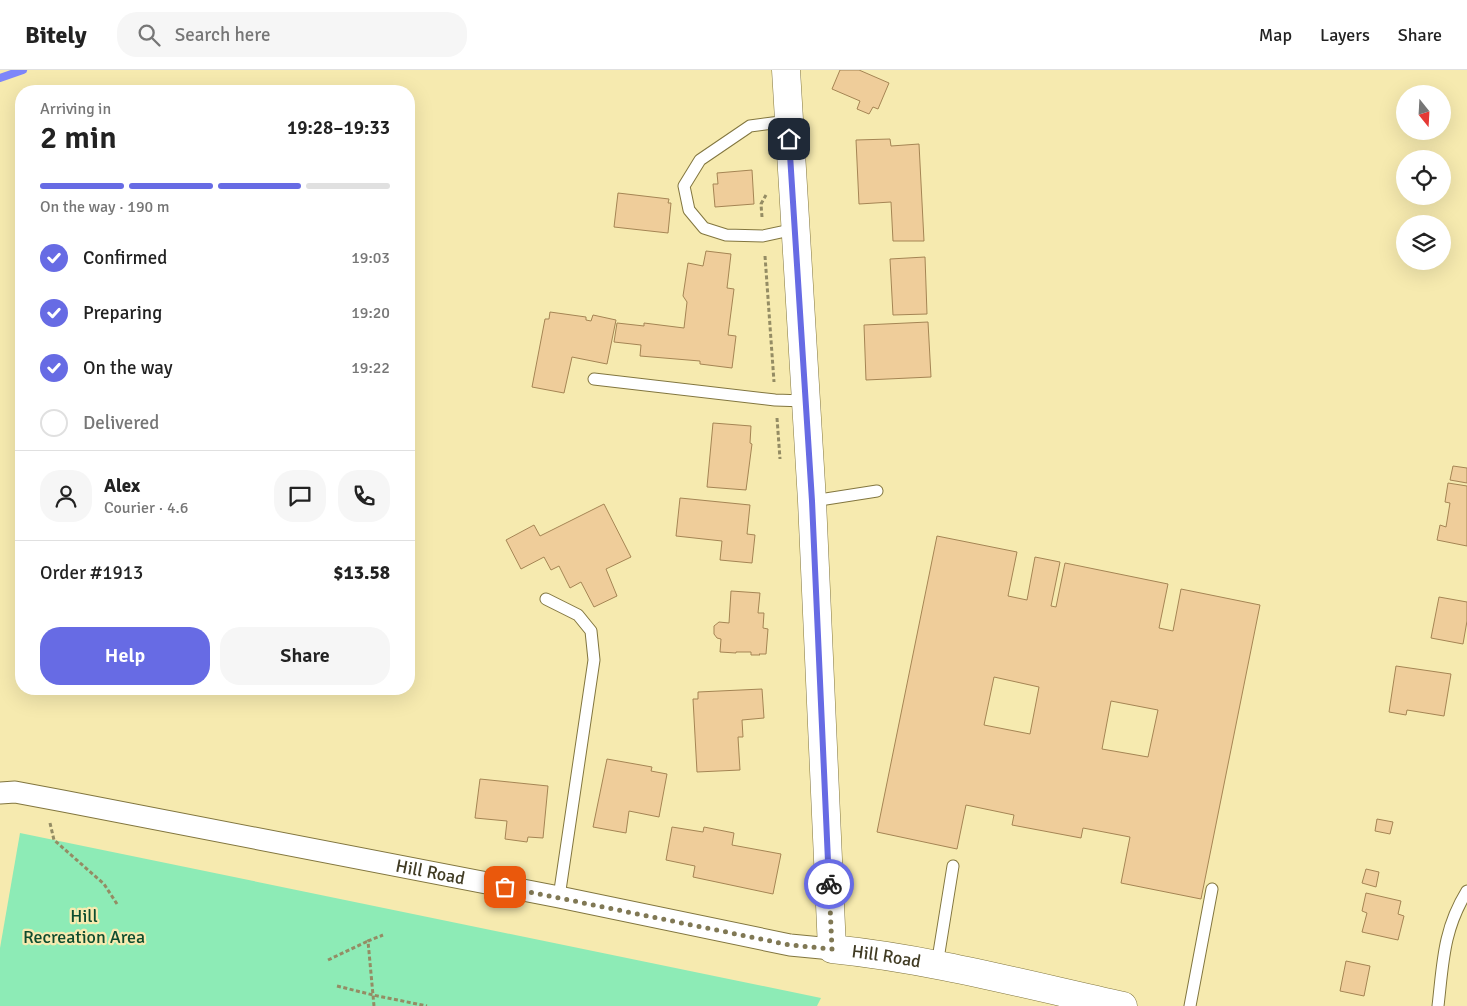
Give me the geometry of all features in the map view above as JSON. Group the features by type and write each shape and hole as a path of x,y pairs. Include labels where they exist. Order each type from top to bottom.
{"street":[{"path":"786,70 812,501 832,949"},
{"name":"Hill Road","path":"0,793 15,792 559,897 790,945 882,954 937,964 1077,1001 1123,1006"}],"lane":[{"path":"788,122 750,126 700,160 684,186 689,210 704,228 726,235 763,236 795,229"},
{"path":"594,379 775,400 805,401"},
{"path":"812,501 878,491"},
{"path":"546,599 578,615 592,632 594,660 559,897"},
{"path":"937,964 953,866"},
{"path":"1190,1006 1212,889"},
{"path":"1438,1006 1447,934 1457,908 1467,891"}],"path":[{"path":"45,798 54,840 104,884 117,904"},
{"path":"328,960 383,935"},
{"path":"368,941 374,1006"},
{"path":"337,986 427,1006"}],"green space":[{"name":"Hill Recreation Area","path":"20,833 821,998 817,1006 0,1006 0,948"}],"building":[{"path":"840,70 859,70 889,83 878,109 873,107 869,114 857,109 860,101 832,89"},
{"path":"890,139 891,146 919,144 924,241 893,241 891,202 859,204 856,140"},
{"path":"752,170 754,204 715,207 713,184 718,184 717,173"},
{"path":"618,193 669,199 668,203 671,203 668,233 614,227"},
{"path":"706,251 731,254 727,288 734,289 728,335 736,336 732,368 700,364 700,361 640,356 641,345 614,342 617,323 644,326 644,323 684,328 687,302 683,296 688,263 703,266"},
{"path":"925,257 927,314 893,315 890,259"},
{"path":"550,312 586,317 586,320 591,321 593,315 616,320 607,364 572,357 564,393 532,387 545,319 549,319"},
{"path":"928,322 931,377 866,380 864,325"},
{"path":"713,423 751,426 750,443 752,444 746,490 707,487"},
{"path":"1453,466 1467,468 1467,483 1450,480"},
{"path":"1448,483 1467,486 1467,546 1437,540 1440,525 1446,527 1450,503 1445,502"},
{"path":"680,498 750,505 747,534 755,535 752,563 720,560 722,541 676,536"},
{"path":"604,504 631,557 606,569 617,596 594,607 581,582 570,588 559,566 551,570 544,557 521,569 506,540 534,525 540,536"},
{"path":"937,536 1017,552 1008,596 1027,600 1035,557 1060,562 1051,606 1056,607 1065,563 1168,584 1159,628 1173,631 1181,589 1260,605 1201,899 1121,883 1130,837 1083,828 1081,838 1012,825 1014,815 966,805 957,849 877,832","holes":["994,677 1039,687 1030,734 984,725","1111,701 1158,710 1148,757 1102,749"]},
{"path":"731,591 760,593 758,613 764,613 763,628 768,629 766,654 751,655 751,652 720,652 721,639 717,638 714,634 714,626 719,622 729,623"},
{"path":"1439,597 1467,602 1467,621 1463,644 1431,638"},
{"path":"1396,666 1451,674 1444,716 1407,710 1406,715 1389,712"},
{"path":"762,689 764,718 742,720 743,737 738,737 740,770 697,772 693,699 698,699 698,692"},
{"path":"607,759 652,767 651,771 667,774 659,817 629,811 626,833 593,827"},
{"path":"480,779 548,786 543,838 528,837 527,842 505,839 507,821 475,818"},
{"path":"1377,819 1393,822 1390,834 1375,831"},
{"path":"672,827 703,832 704,827 734,833 732,845 781,854 773,894 693,877 695,866 666,860"},
{"path":"1366,869 1379,872 1376,887 1362,883"},
{"path":"1366,893 1401,901 1398,914 1404,916 1398,940 1362,932 1367,913 1362,911"},
{"path":"1346,961 1370,966 1364,996 1340,991"}],"waterway":[{"path":"0,78 23,70"}],"way so far":[{"path":"505,887 790,945 832,949 829,884"}],"route":[{"path":"789,139 812,501 829,884"}]}
